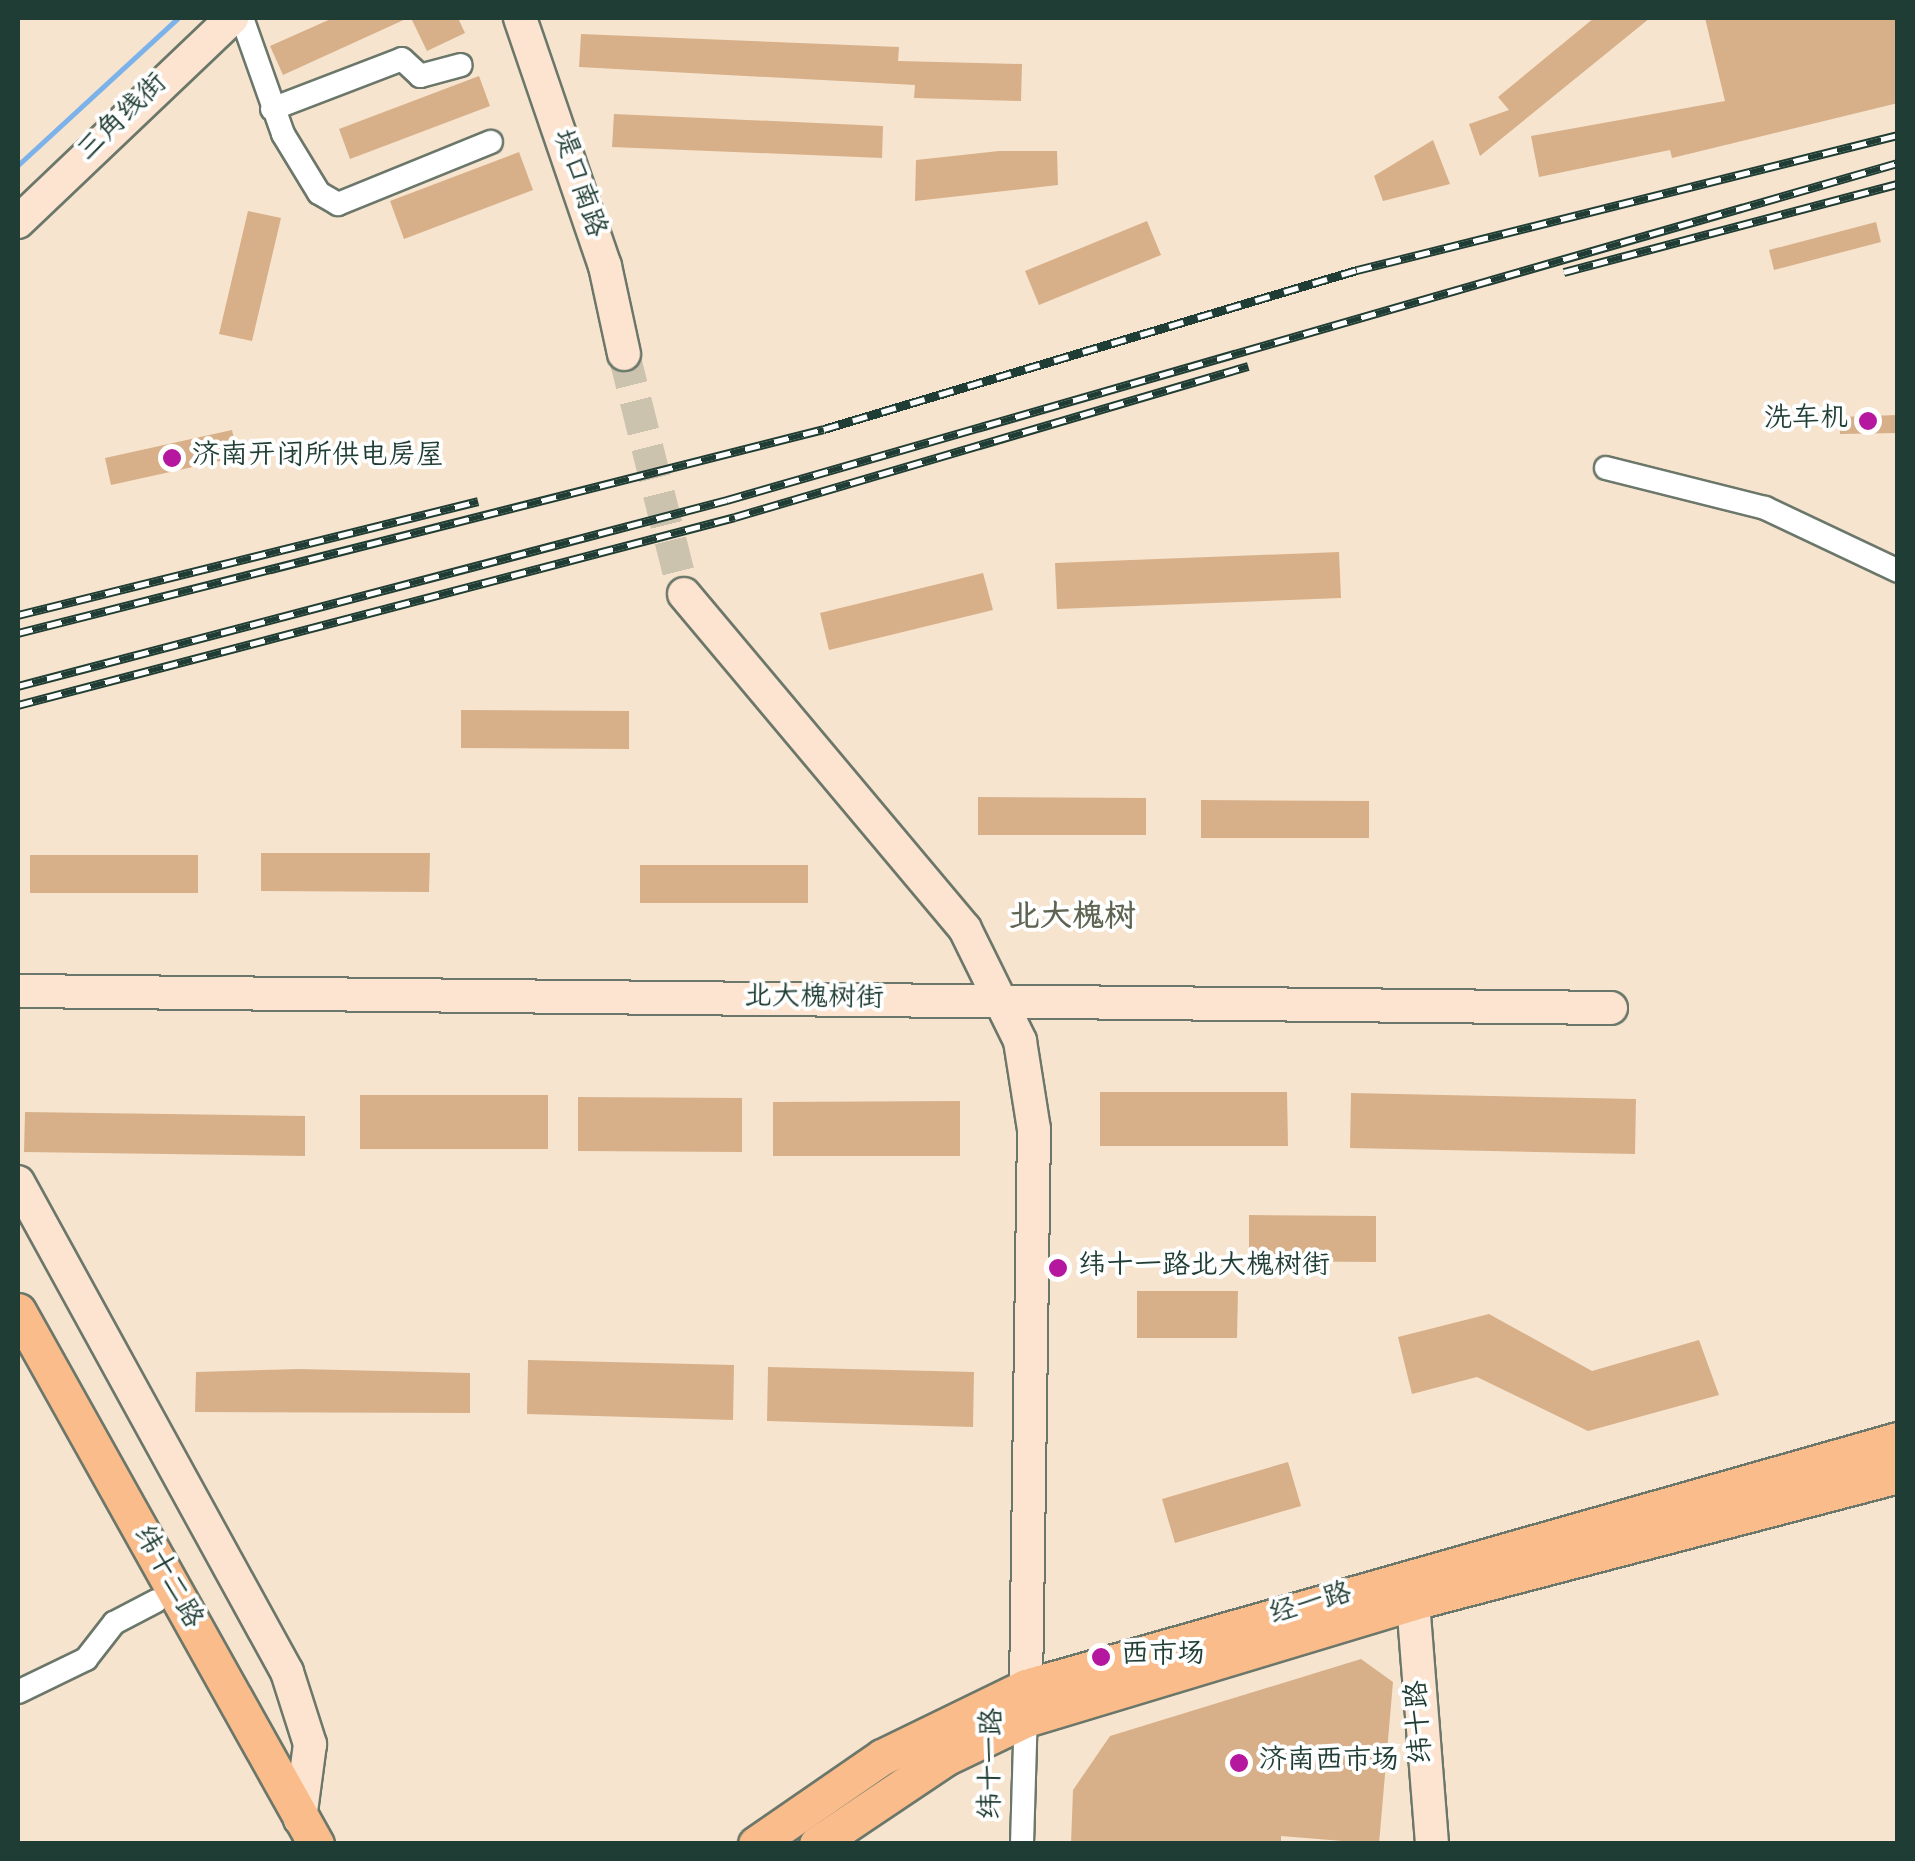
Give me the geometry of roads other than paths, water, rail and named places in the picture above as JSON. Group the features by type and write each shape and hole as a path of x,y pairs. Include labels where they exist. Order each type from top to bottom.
{"main road":[{"name":"纬十二路","path":"18,1311 302,1835"},
{"name":"纬十二路","path":"18,1350 156,1600 302,1835"},
{"name":"经一路","path":"756,1844 882,1757 1026,1703 1898,1440"},
{"name":"经一路","path":"817,1844 1026,1703 1898,1475"}],"street":[{"name":"三角线街","path":"18,222 232,18"},
{"path":"242,18 272,108 319,193 338,204 491,142"},
{"name":"堤口南路","path":"520,18 605,266 624,354"},
{"path":"272,108 402,59 420,76 462,64"},
{"path":"1606,468 1765,508 1898,571"},
{"path":"684,594 965,930 1020,1041 1034,1130 1026,1703"},
{"name":"北大槐树街","path":"18,991 1611,1008"},
{"path":"18,1182 287,1672 310,1744 302,1835"},
{"path":"18,1692 86,1659 114,1623 156,1600"},
{"name":"纬十路","path":"1413,1602 1432,1844"},
{"name":"纬十一路","path":"1022,1844 1026,1703"}],"waterway":[{"path":"18,165 178,18"}],"tunnel":[{"path":"624,354 684,594"}],"railway":[{"path":"18,633 824,429 1357,270 1898,135"},
{"path":"18,686 727,500 1898,163"},
{"path":"1564,272 1898,184"},
{"path":"18,705 735,517 1248,366"},
{"path":"18,615 478,501"}],"place":[{"name":"洗车机","path":"1868,421"},
{"name":"济南开闭所供电房屋","path":"172,458"},
{"name":"纬十一路北大槐树街","path":"1058,1268"},
{"name":"西市场","path":"1101,1657"},
{"name":"济南西市场","path":"1239,1763"}],"district":[{"name":"北大槐树","path":"1072,920"}]}
